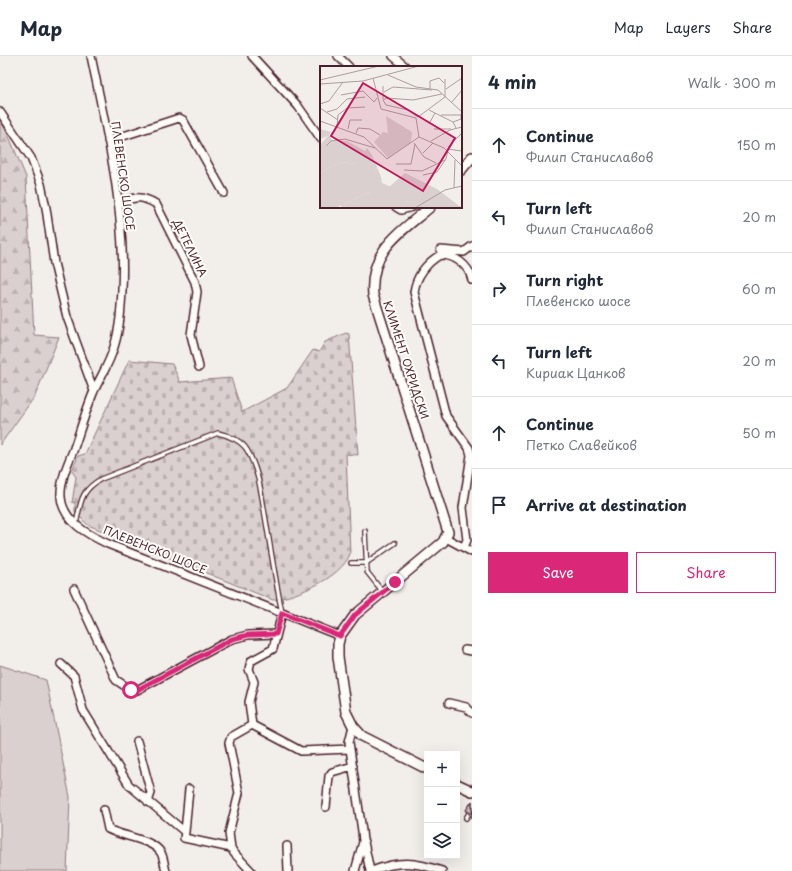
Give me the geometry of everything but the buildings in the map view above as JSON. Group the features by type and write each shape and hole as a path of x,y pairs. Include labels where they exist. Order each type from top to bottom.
{"street":[{"name":"ПЛЕВЕНСКО ШОСЕ","path":"91,56 108,141 118,203 123,270 118,328 110,358 94,391 63,481 62,503 68,516 76,525 92,537 340,636"},
{"path":"252,56 298,106 320,138"},
{"path":"338,56 348,66"},
{"path":"393,56 405,66"},
{"path":"0,112 31,158 41,184 54,263 67,317 94,391"},
{"path":"108,141 179,118 183,120 224,194"},
{"path":"462,169 472,156"},
{"name":"ДЕТЕЛИНА","path":"118,203 134,198 145,198 156,204 195,282 197,292 191,335 199,367"},
{"path":"397,208 400,210 408,208"},
{"name":"КЛИМЕНТ ОХРИДСКИ","path":"429,208 383,250 376,264 372,280 373,295 447,525 446,538"},
{"path":"440,255 440,250 464,252 472,246"},
{"path":"464,548 467,540 463,508 471,455 469,448 446,416 414,292 415,284 420,274 431,260 440,255 452,257 463,263 470,273 472,280"},
{"path":"424,767 362,736 353,726 346,712 338,656 340,636 355,615 446,538 472,552"},
{"path":"74,590 116,680 131,690 137,690 232,639 248,635 276,634"},
{"path":"252,725 249,702 254,682 250,668 251,661 273,648 282,613"},
{"path":"61,664 74,676 83,710 128,785 185,832"},
{"path":"449,703 466,707 472,713"},
{"path":"252,725 301,751 350,749"},
{"path":"250,871 231,848 229,833 239,793 229,744 231,737 252,725"},
{"path":"353,726 350,749 363,842 355,871"},
{"path":"137,741 150,793 148,802"},
{"path":"326,807 329,776 332,772 353,766"},
{"path":"460,786 472,792"},
{"path":"189,789 184,838 231,848"},
{"path":"104,810 108,829 117,834 151,843 161,853 166,871"},
{"path":"362,830 371,871 388,864 399,863 422,865 442,871"},
{"path":"287,846 288,871"}],"lane":[{"path":"76,525 82,498 89,486 101,479 218,433 225,434 240,443 247,450 255,471 261,491 282,613"},
{"path":"365,531 367,572 383,592"},
{"path":"351,563 366,563 395,543"},
{"path":"466,818 472,809"}],"green space":[{"path":"0,119 26,177 34,335 59,337 35,396 0,445"},
{"path":"346,333 349,334 358,455 346,454 350,554 338,571 328,578 306,590 273,600 88,525 75,512 75,502 72,503 76,477 72,471 78,456 85,454 129,360 172,364 180,382 231,378 242,412 287,388 313,350 319,352 325,342"},
{"path":"0,665 46,680 70,797 67,871 0,871"}],"route":[{"path":"131,690 137,690 232,639 248,635 276,634 282,613 340,636 355,615 395,582"}]}
